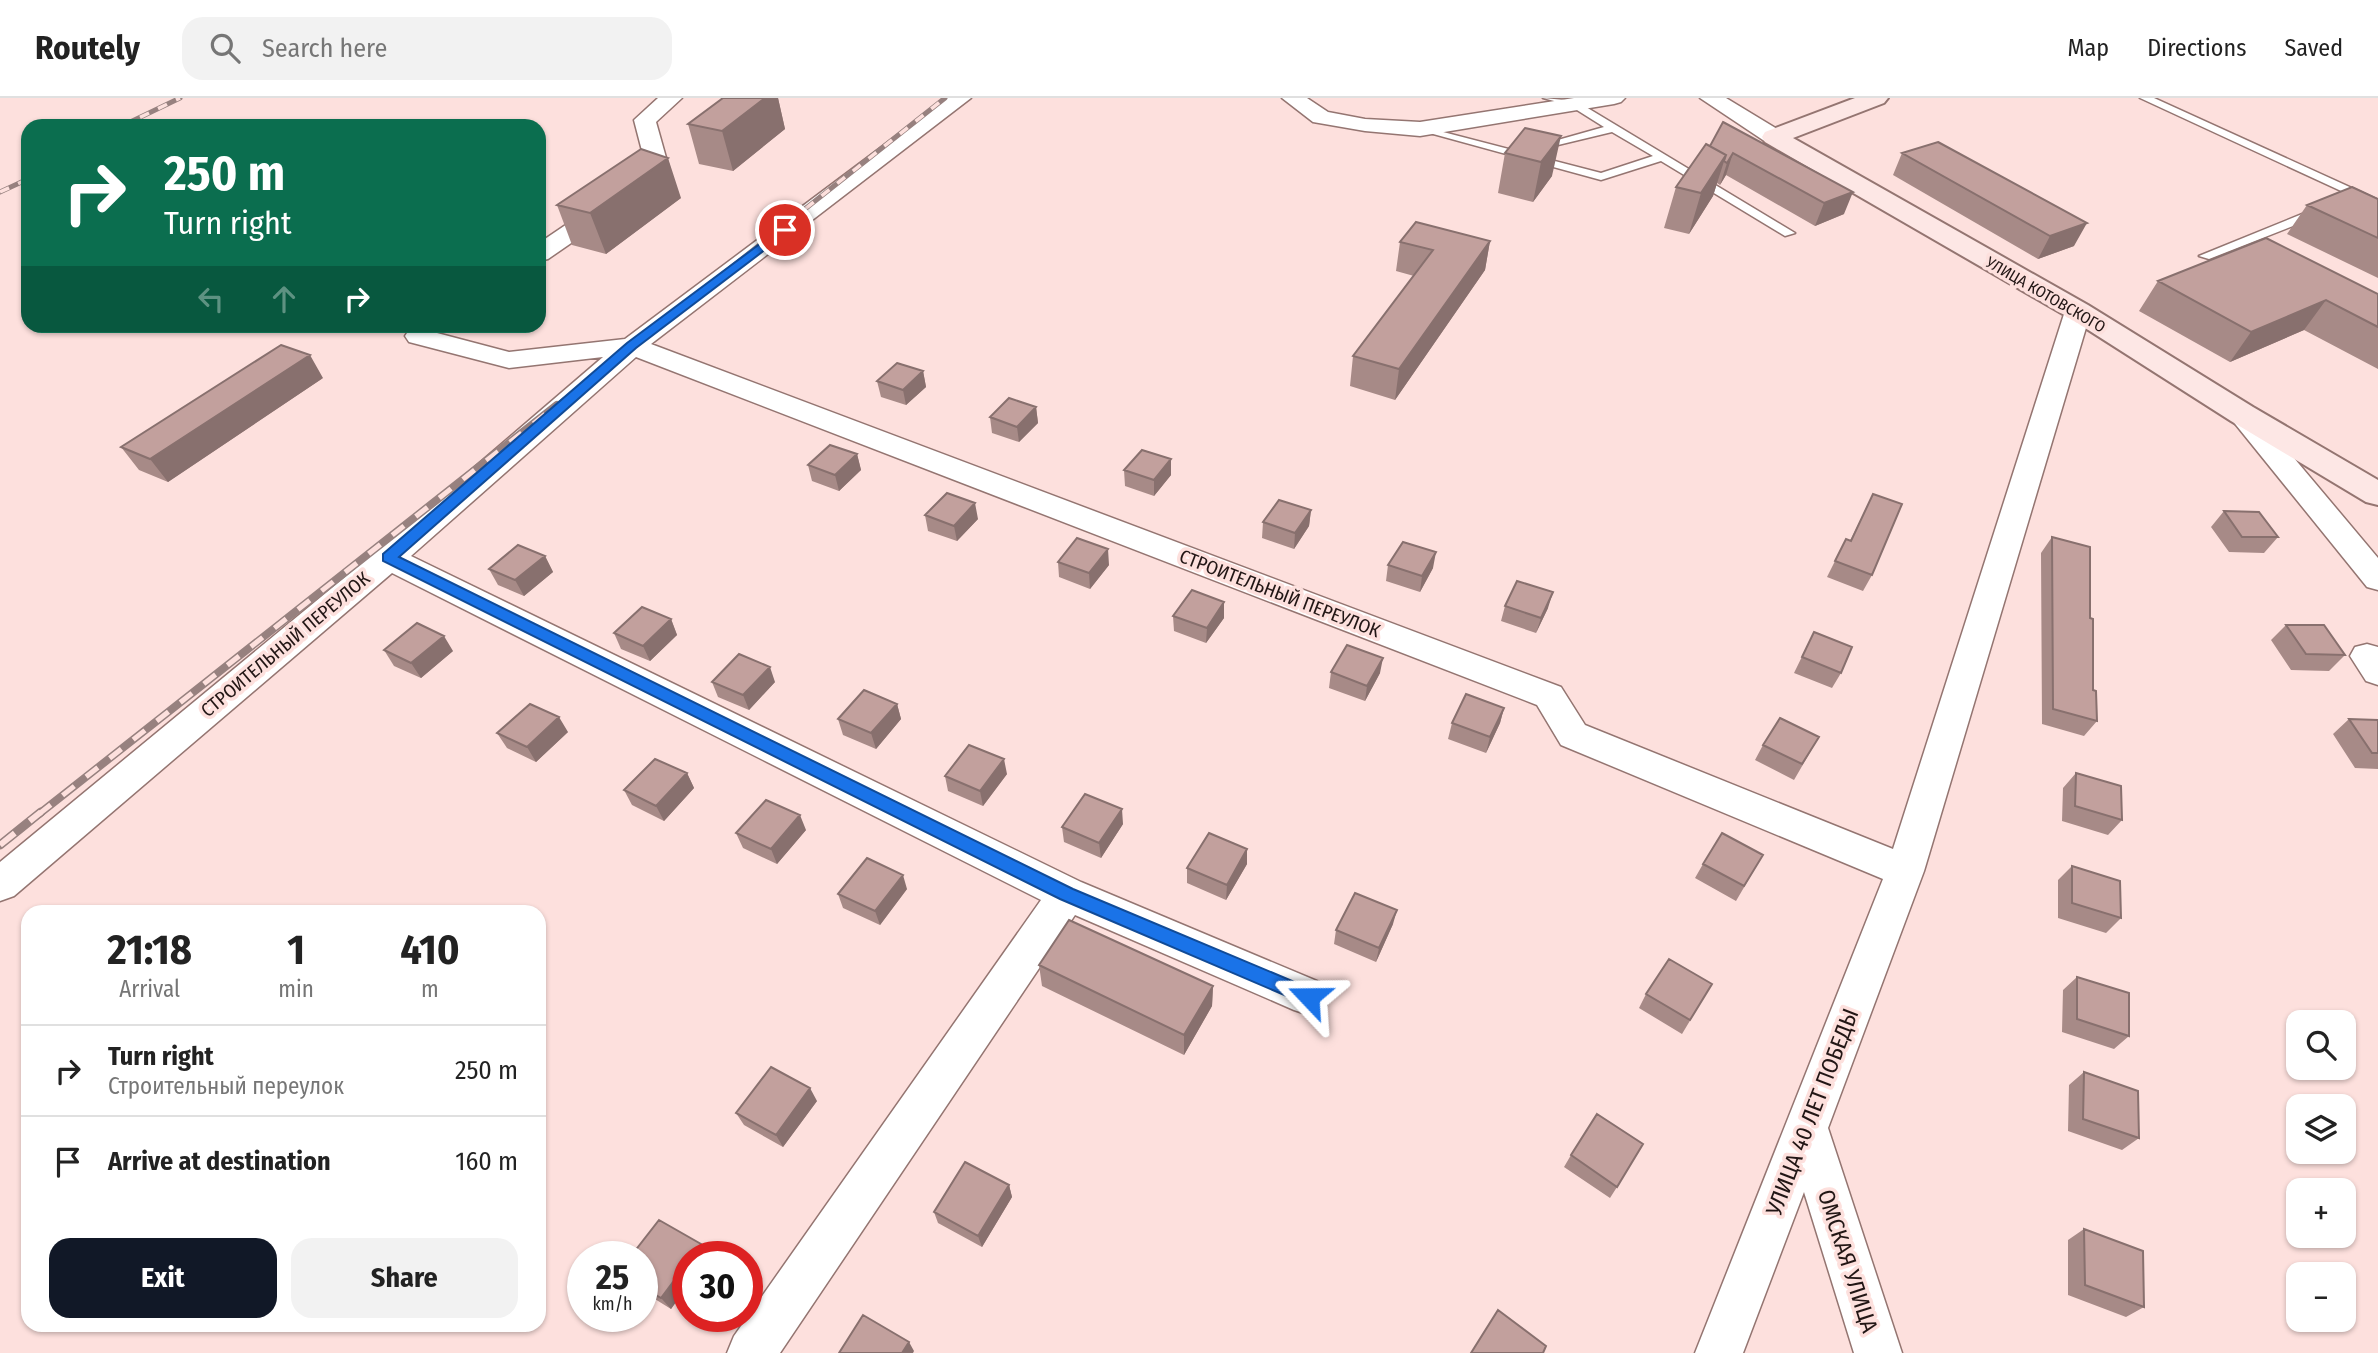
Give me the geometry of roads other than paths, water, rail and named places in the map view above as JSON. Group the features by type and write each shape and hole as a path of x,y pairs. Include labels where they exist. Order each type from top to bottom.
{"main road":[{"path":"1774,137 1870,99"},
{"name":"УЛИЦА КОТОВСКОГО","path":"1774,137 2078,311 2242,414 2378,494"}],"street":[{"path":"546,249 659,172 645,120 671,98"},
{"name":"СТРОИТЕЛЬНЫЙ ПЕРЕУЛОК","path":"0,885 388,558 632,346 961,98"},
{"path":"1293,98 1321,117 1365,125 1420,129 1614,98"},
{"name":"УЛИЦА КОТОВСКОГО","path":"1711,98 1774,137"},
{"name":"УЛИЦА 40 ЛЕТ ПОБЕДЫ","path":"1719,1353 1905,872 2078,311"},
{"path":"432,333 509,360 632,346"},
{"name":"СТРОИТЕЛЬНЫЙ ПЕРЕУЛОК","path":"632,346 1549,696 1573,735 1905,872"},
{"path":"2242,414 2378,579"},
{"path":"388,558 1066,894 1309,997"},
{"path":"751,1353 1066,894"},
{"name":"ОМСКАЯ УЛИЦА","path":"1806,1128 1878,1353"}],"lane":[{"path":"1548,98 1572,103 1789,233"},
{"path":"2145,98 2378,204"},
{"path":"1517,155 1613,128"},
{"path":"1420,129 1601,177 1662,157"},
{"path":"2347,200 2360,195"},
{"path":"2205,256 2334,206"}],"railway":[{"path":"136,119 180,98"},
{"path":"555,407 945,98"},
{"path":"0,192 21,182"},
{"path":"39,814 557,405"},
{"path":"0,845 41,812"}]}
